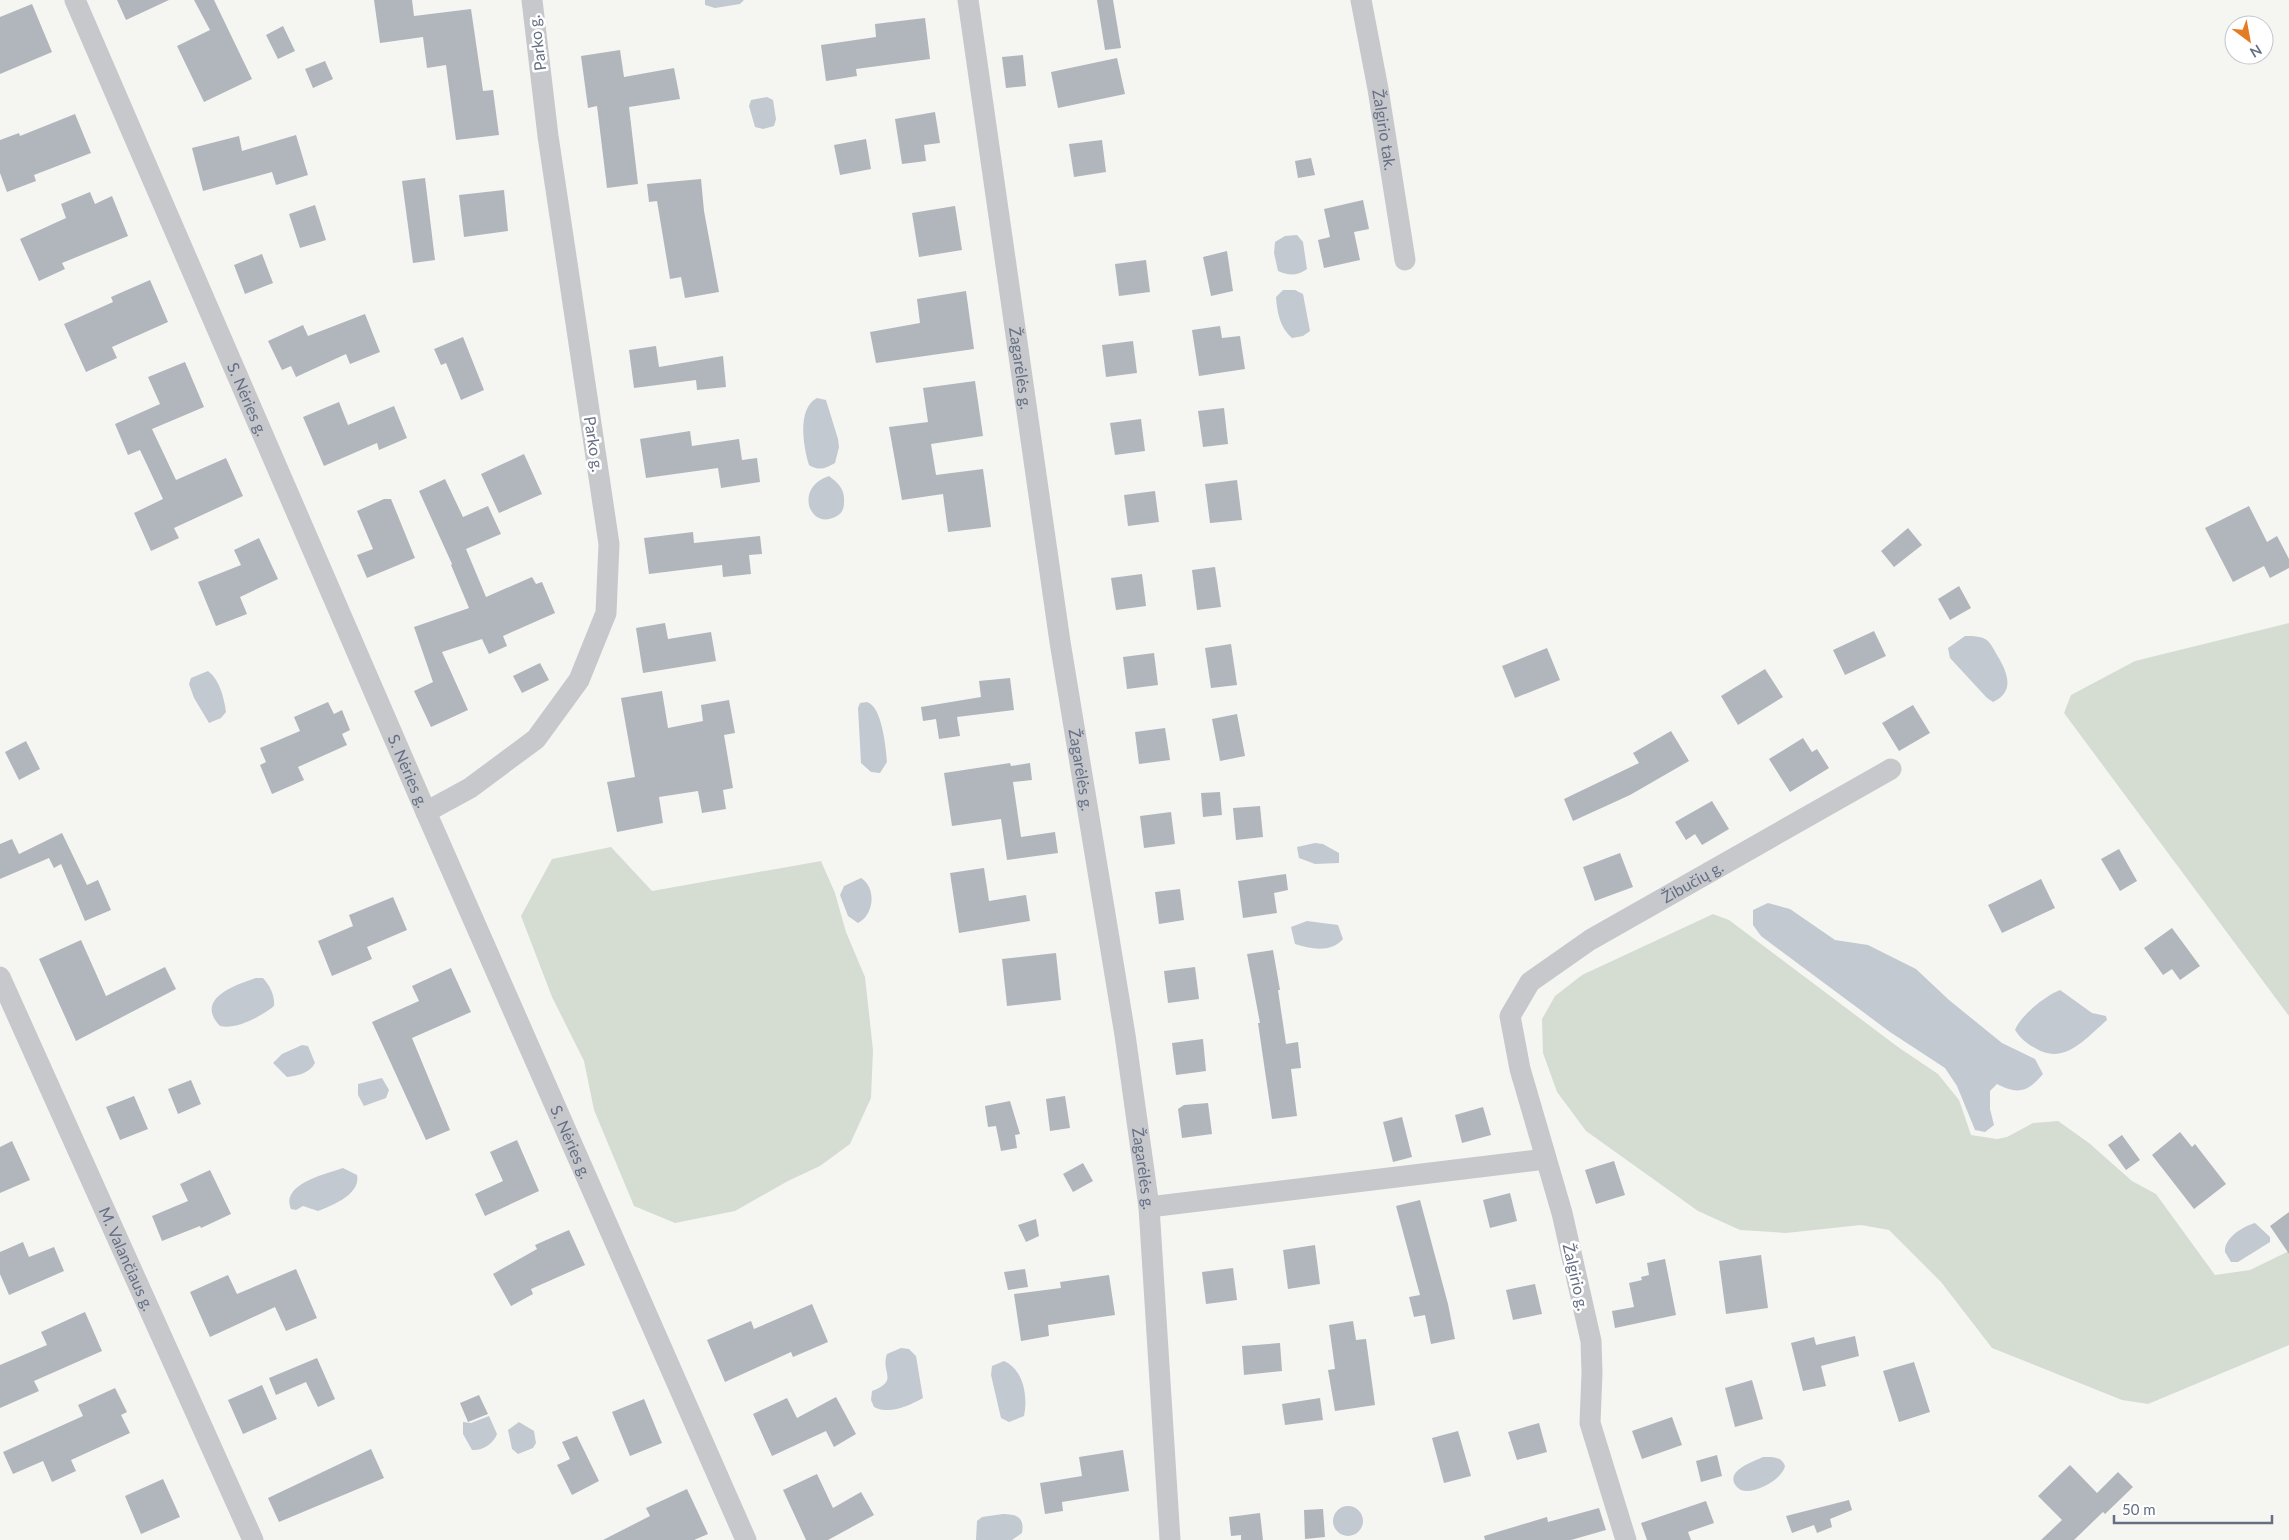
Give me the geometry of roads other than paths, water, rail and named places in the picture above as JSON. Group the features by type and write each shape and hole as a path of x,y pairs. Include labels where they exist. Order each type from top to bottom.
{"street":[{"name":"S. Nėries g.","path":"75,0 426,812 746,1540"},
{"name":"Parko g.","path":"426,812 470,788 536,739 579,680 606,613 609,544 548,136 532,0"},
{"name":"Žagarėlės g.","path":"968,0 1059,632 1125,1034 1149,1207 1170,1540"},
{"name":"Žalgirio tak.","path":"1360,0 1378,89 1405,260"},
{"name":"Žibučių g.","path":"1510,1016 1530,982 1590,940 1891,769"},
{"name":"M. Valančiaus g.","path":"0,977 252,1540"},
{"name":"Žalgirio g.","path":"1510,1016 1520,1069 1562,1213 1591,1341 1590,1423 1626,1540"},
{"path":"1149,1207 1546,1159"}]}
